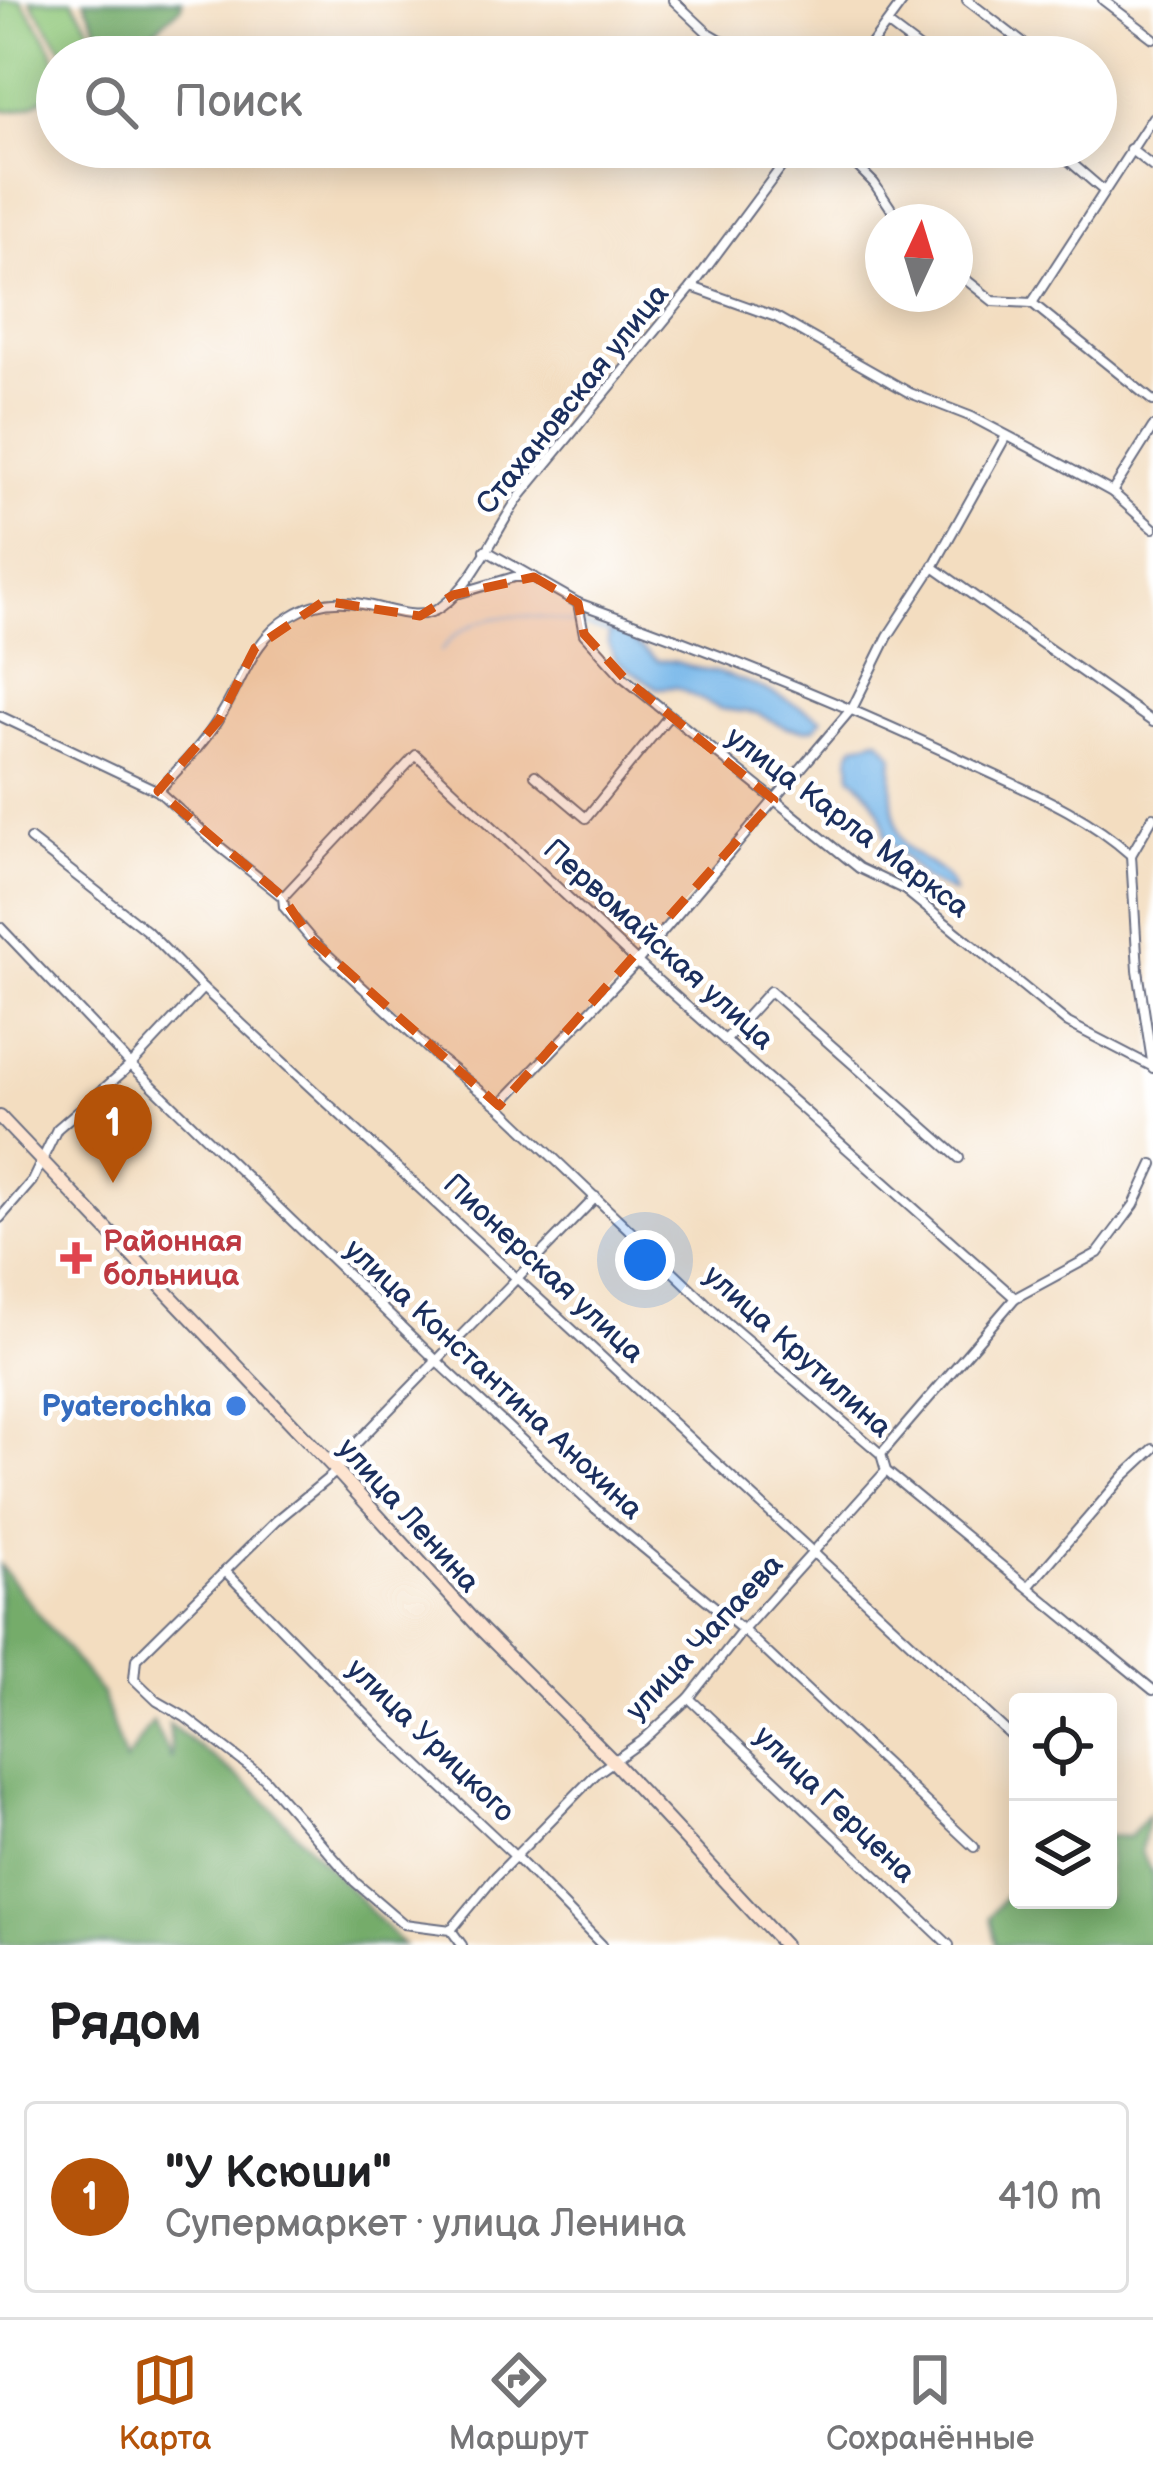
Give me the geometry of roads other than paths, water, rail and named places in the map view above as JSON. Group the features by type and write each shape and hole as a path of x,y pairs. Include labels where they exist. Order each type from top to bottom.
{"main road":[{"name":"улица Ленина","path":"0,1117 784,1945"}],"street":[{"path":"673,0 713,36"},
{"path":"877,36 904,0"},
{"path":"967,0 1014,36"},
{"path":"1103,0 1153,38"},
{"path":"886,24 902,36"},
{"path":"1033,303 1153,116"},
{"path":"1130,149 1153,167"},
{"name":"Стахановская улица","path":"453,596 469,581 521,495 692,287 780,168"},
{"path":"859,168 888,204"},
{"path":"1078,168 1104,190"},
{"path":"973,285 993,301 1033,303 1153,401"},
{"path":"692,287 776,317 910,393 1006,436 1112,492 1153,527"},
{"path":"1112,492 1153,428"},
{"path":"499,1106 637,962 853,707 888,636 933,567 1006,436"},
{"path":"485,550 578,603 853,707 1054,801 1101,828 1131,855"},
{"path":"933,567 1153,722"},
{"path":"158,791 219,720 255,648 288,617 310,605 340,599 420,616 439,610 453,596 514,577 534,577"},
{"name":"улица Карла Маркса","path":"578,603 584,634 624,678 669,716 859,868 904,890 1068,1023 1153,1067"},
{"name":"улица Крутилина","path":"0,716 158,791 284,897 284,908 311,939 435,1055 499,1106 725,1321 881,1454 886,1471 1153,1690"},
{"path":"536,775 586,818 669,716"},
{"name":"Первомайская улица","path":"284,897 416,755 637,962 728,1038 1015,1298"},
{"path":"1153,817 1131,855 1138,970 1153,1067"},
{"name":"Пионерская улица","path":"30,838 147,931 1009,1734"},
{"name":"улица Константина Анохина","path":"0,927 131,1065 436,1360 596,1509 743,1630 974,1847"},
{"path":"0,1218 32,1181 56,1129 131,1065 203,988"},
{"path":"728,1038 770,992 959,1158"},
{"path":"881,1454 1015,1298 1098,1252 1134,1205 1153,1164"},
{"path":"462,1945 451,1930 404,1924 355,1882 264,1778 134,1679 136,1659 225,1570 337,1471 342,1458 596,1197"},
{"path":"1029,1586 1153,1449"},
{"name":"улица Чапаева","path":"451,1930 597,1773 689,1698 743,1630 886,1471"},
{"name":"улица Урицкого","path":"225,1570 602,1945"},
{"name":"улица Герцена","path":"689,1698 949,1945"}],"water":[{"path":"609,632 624,635 658,661 730,676 822,719 815,728 785,727 756,713 721,709 675,687 657,688 617,661 608,643"},
{"path":"879,739 893,755 893,803 902,839 947,878 954,893 925,880 885,836 875,803 851,776 850,753 855,745"}],"waterway":[{"path":"441,651 457,634 497,618 542,618 609,632"}],"place":[{"name":"\"У Ксюши\"","path":"113,1183"},
{"name":"Районная больница","path":"76,1258"},
{"name":"Pyaterochka","path":"236,1406"}]}
